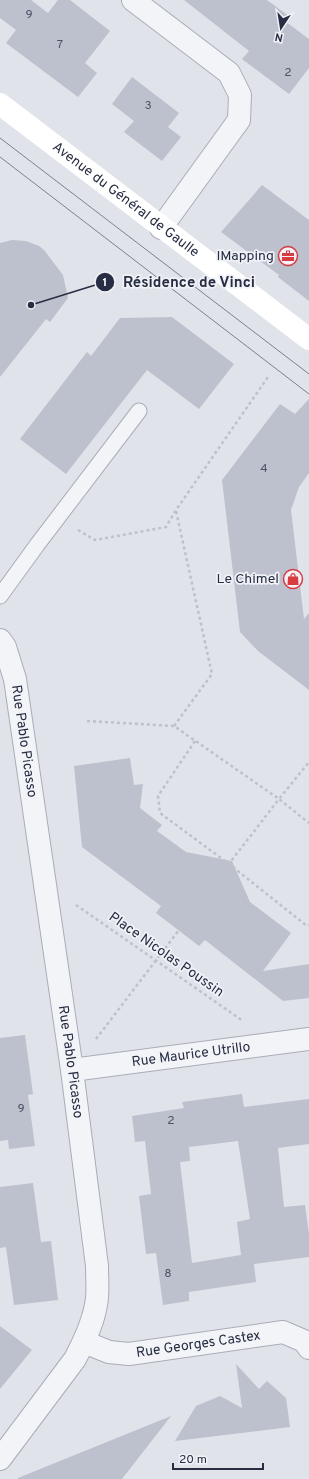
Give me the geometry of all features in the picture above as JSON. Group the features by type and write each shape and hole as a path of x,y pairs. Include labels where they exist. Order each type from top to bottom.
{"street":[{"path":"133,0 229,73 240,95 239,120 161,228"},
{"name":"Avenue du Général de Gaulle","path":"0,104 161,228 309,339"},
{"name":"Rue Pablo Picasso","path":"0,640 5,647 15,679 72,1070 97,1266 97,1299 90,1329 84,1342 75,1358 0,1459"},
{"name":"Rue Maurice Utrillo","path":"72,1070 309,1039"},
{"name":"Rue Georges Castex","path":"84,1342 109,1352 130,1354 283,1332 304,1341 309,1348"}],"lane":[{"path":"0,596 139,411"}],"path":[{"path":"58,517 95,540 166,527 176,510 268,377"},
{"path":"174,726 212,674 176,510"},
{"path":"87,721 174,726 309,823"},
{"path":"195,741 158,796 160,813 307,926 309,926"},
{"path":"229,865 309,762"},
{"name":"Place Nicolas Poussin","path":"44,882 276,1044"},
{"path":"72,1070 179,930"}],"building":[{"path":"0,0 31,0 48,13 58,0 70,0 110,31 85,63 97,73 78,97 6,43 16,30 0,18"},
{"path":"184,0 267,0 290,17 286,22 309,39 309,68 289,94 242,59 249,51"},
{"path":"132,77 179,113 168,127 181,137 162,161 124,132 134,121 112,104"},
{"path":"262,185 309,220 309,301 278,277 279,275 221,232"},
{"path":"12,240 26,241 39,246 44,250 63,275 68,298 50,322 46,319 0,377 0,243"},
{"path":"172,317 234,364 199,409 147,370 66,474 20,439 87,352 91,356 120,318"},
{"path":"309,399 309,473 299,487 291,510 304,619 309,613 309,690 258,651 240,632 222,480 280,404 295,414"},
{"path":"130,758 134,785 143,784 140,808 162,825 157,831 186,852 232,861 250,902 291,933 263,971 309,964 309,998 283,1001 205,940 199,946 156,913 161,906 82,847 74,766"},
{"path":"25,1035 33,1094 28,1095 35,1146 9,1149 8,1140 0,1141 0,1038"},
{"path":"242,1094 244,1107 309,1099 309,1144 278,1148 284,1207 305,1205 309,1234 309,1257 254,1264 256,1282 189,1292 189,1301 163,1305 156,1253 146,1254 139,1196 151,1194 145,1141 135,1142 132,1116 184,1108 182,1102","holes":["238,1141 250,1219 237,1222 241,1255 192,1263 180,1162 190,1161 189,1147"]},
{"path":"33,1183 41,1242 51,1241 58,1300 14,1305 6,1247 0,1248 0,1187"},
{"path":"0,1326 32,1350 0,1389"},
{"path":"236,1364 259,1389 267,1381 286,1398 290,1427 175,1441 196,1406 220,1396 242,1408"},
{"path":"171,1416 122,1479 18,1479 18,1478"}],"tram line":[{"path":"0,138 309,374"},
{"path":"0,157 309,394"}],"place":[{"name":"IMapping","path":"288,256"},
{"name":"Résidence de Vinci","path":"31,305"},
{"name":"Le Chimel","path":"293,579"}]}
